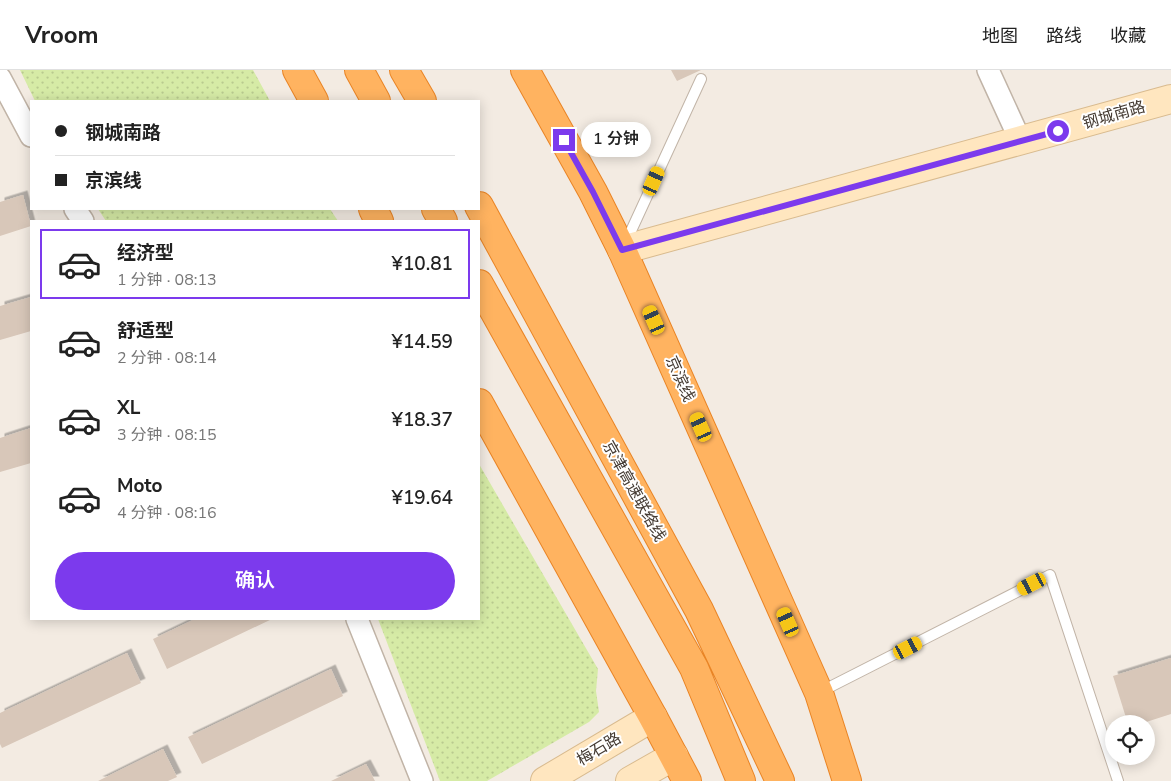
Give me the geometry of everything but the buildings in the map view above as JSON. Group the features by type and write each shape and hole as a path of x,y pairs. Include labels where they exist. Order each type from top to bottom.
{"highway":[{"path":"297,70 313,100"},
{"path":"359,70 375,100"},
{"path":"404,70 421,100"},
{"name":"京滨线","path":"524,70 593,192 622,250 819,693 848,781"},
{"name":"京津高速联络线","path":"480,208 700,610 780,781"},
{"path":"480,286 694,668 741,781"},
{"path":"480,405 654,717 686,781"}],"street":[{"path":"988,70 1021,142"},
{"path":"0,78 30,134"},
{"name":"钢城南路","path":"622,250 1021,142 1171,99"},
{"path":"357,620 422,781"},
{"name":"梅石路","path":"545,781 654,717"},
{"path":"630,781 674,756"}],"lane":[{"path":"622,250 701,79"},
{"path":"819,693 1050,576 1118,781"}],"green space":[{"path":"20,70 253,70 269,100 35,100"},
{"path":"99,210 331,210 337,220 105,220"},
{"path":"480,466 598,669 596,691 599,712 589,722 487,781 440,781 378,620 480,620"}],"route":[{"path":"564,140 622,250 1058,131"}]}
